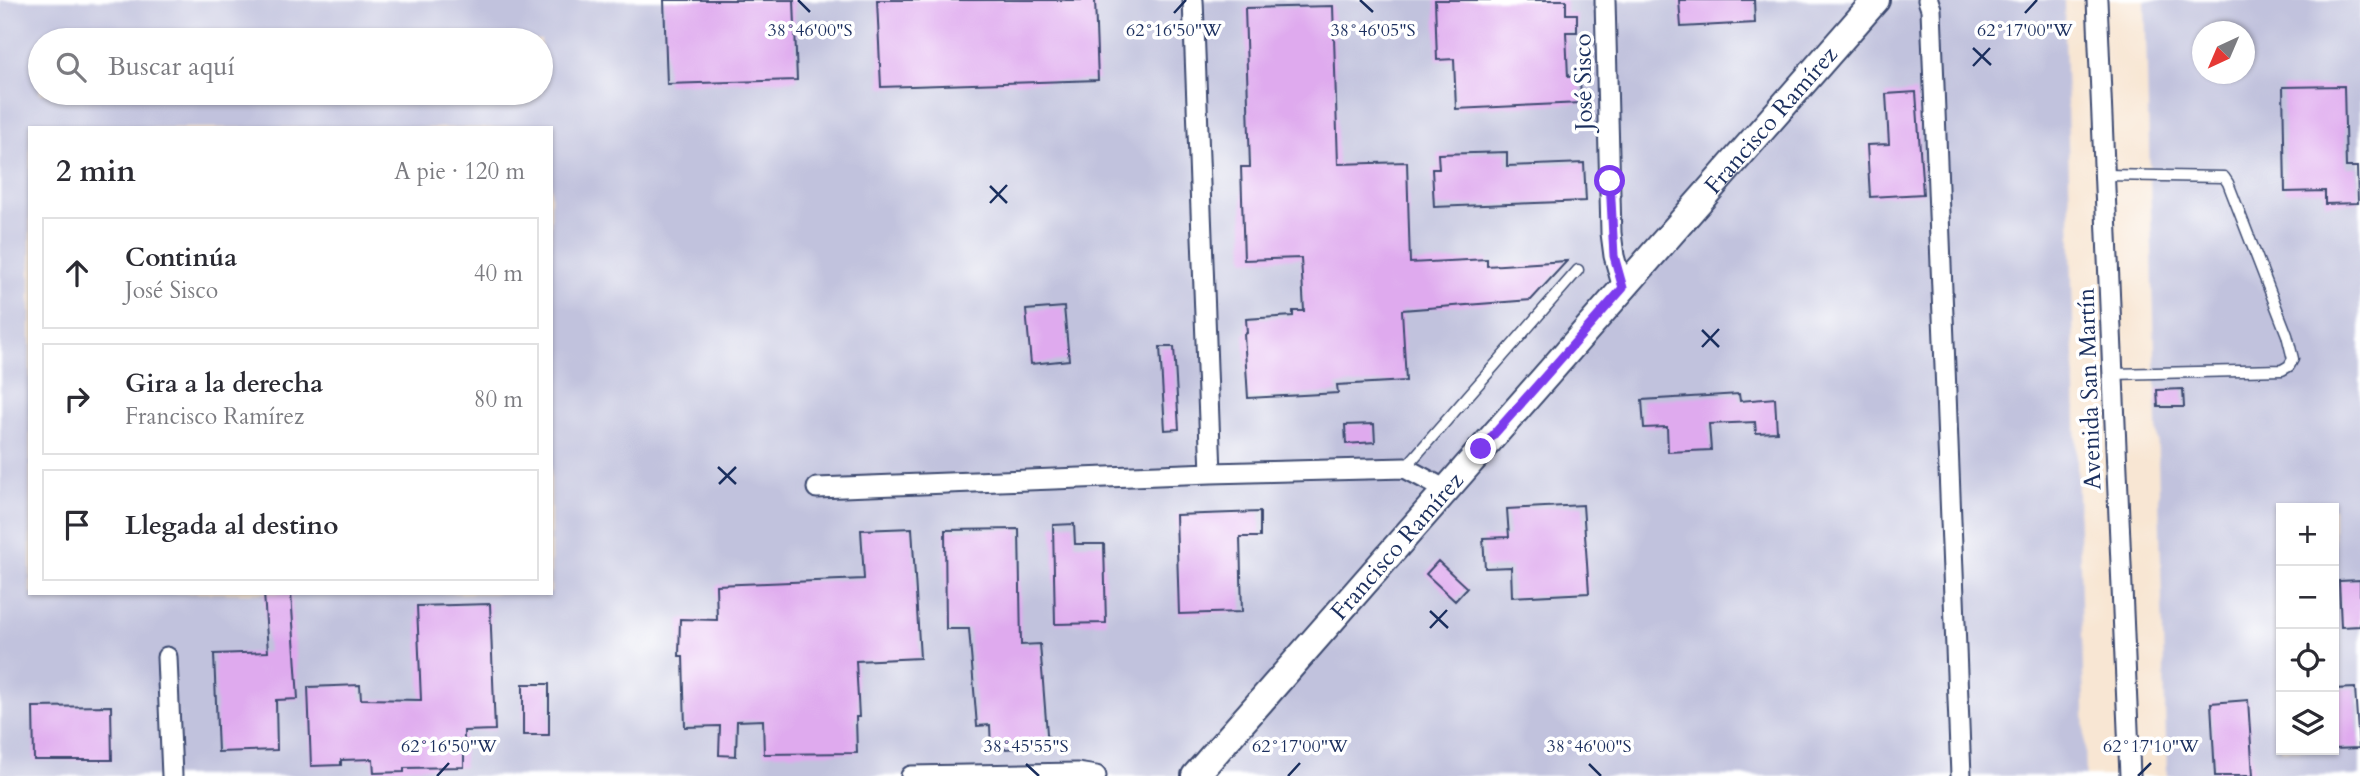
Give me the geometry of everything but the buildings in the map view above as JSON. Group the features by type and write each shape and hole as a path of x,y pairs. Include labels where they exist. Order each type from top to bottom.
{"street":[{"path":"1193,0 1211,473"},
{"name":"José Sisco","path":"1605,0 1611,233 1623,288"},
{"name":"Francisco Ramírez","path":"1195,776 1876,0"},
{"path":"1928,0 1931,9 1961,776"},
{"name":"Avenida San Martín","path":"2097,0 2130,776"},
{"path":"817,488 1405,468 1446,490"},
{"path":"167,657 172,776"},
{"path":"911,776 1077,772 1096,776"}],"lane":[{"path":"2105,175 2224,177 2287,335 2292,359 2289,366 2282,370 2113,374"},
{"path":"1405,468 1578,270"}],"shaded area":[{"path":"0,0 2064,0 2086,776 0,776"},
{"path":"2145,0 2360,0 2360,776 2167,776"}],"route":[{"path":"1481,449 1623,288 1611,233 1610,181"}]}
